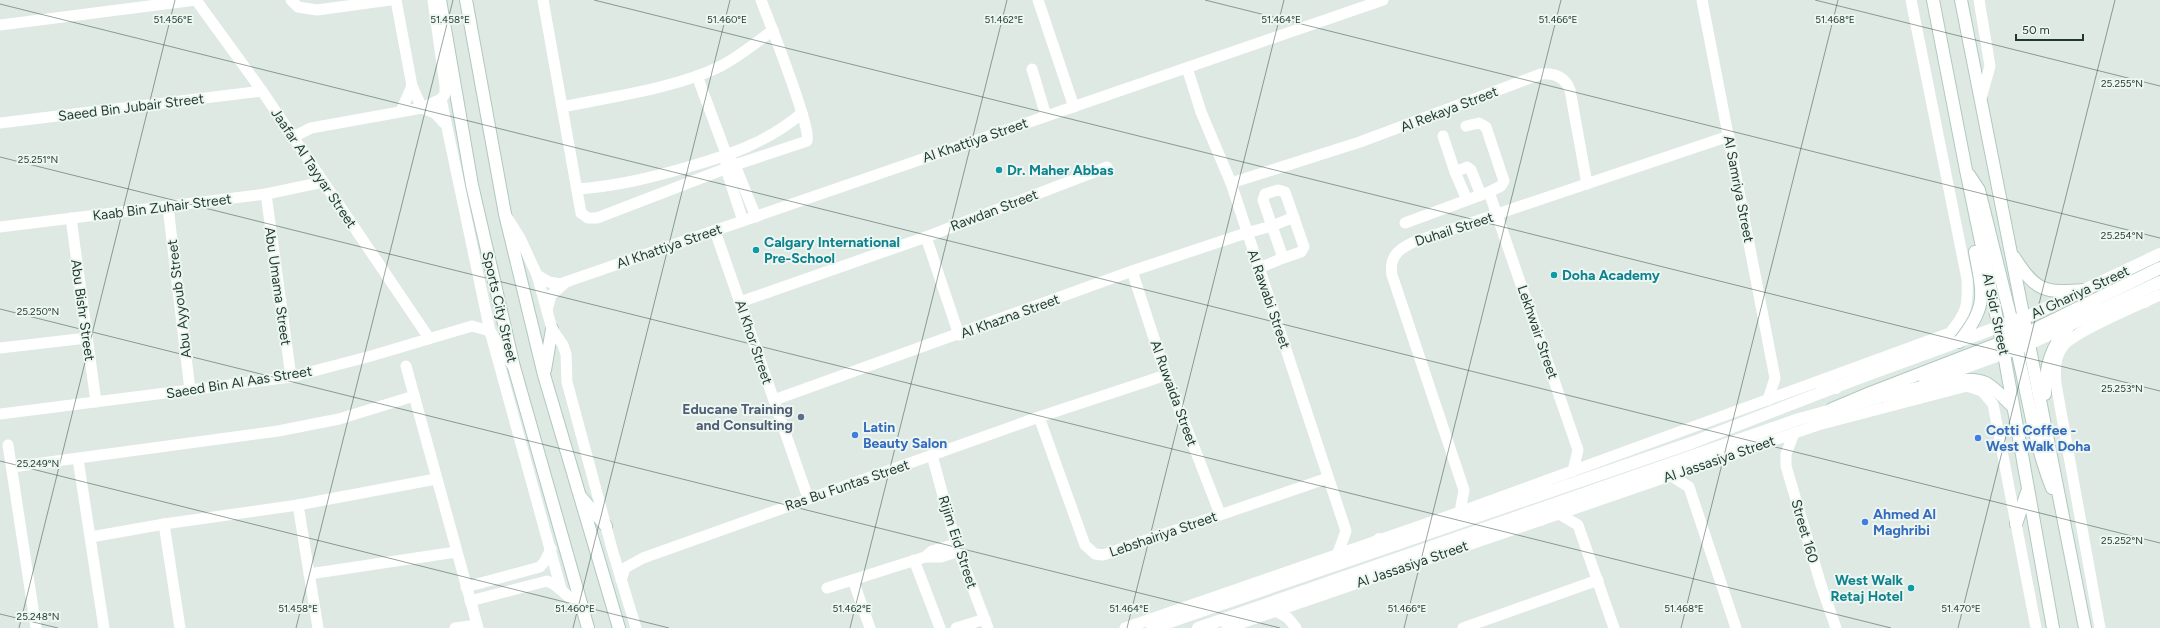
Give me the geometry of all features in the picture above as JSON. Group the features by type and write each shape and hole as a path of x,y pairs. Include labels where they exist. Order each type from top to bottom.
{"main road":[{"name":"Sports City Street","path":"440,0 472,184 514,367 588,628"},
{"name":"Sports City Street","path":"466,0 505,214 544,375 578,494 619,628"},
{"name":"Al Sidr Street","path":"1933,0 2003,348 2012,406 2053,628"},
{"name":"Al Sidr Street","path":"1961,0 2024,318 2019,339 2044,418 2085,628"},
{"path":"1966,170 1979,190 2011,323 2019,339 2043,464 2062,513"},
{"path":"1959,342 1975,322 1982,302 1982,291 1963,189 1966,170"},
{"path":"2012,253 2029,279 2041,288 2055,292 2084,290"},
{"name":"Al Ghariya Street","path":"1998,327 2024,318 2160,254"},
{"path":"1818,425 1828,410 1870,393 2003,348 2160,268"},
{"name":"Al Ghariya Street","path":"2019,339 2069,326 2160,282"},
{"path":"2126,299 2145,302"},
{"path":"2044,418 2045,380 2049,356 2054,345 2069,326"},
{"path":"1998,327 2009,329 2019,339"},
{"name":"Al Jassasiya Street","path":"1152,628 1691,442 1998,327"},
{"path":"544,375 552,329"},
{"name":"Al Jassasiya Street","path":"1198,628 1828,410 1885,396 2003,348"},
{"path":"1885,396 1955,381 1975,380 1986,383 2000,393 2012,406"},
{"path":"1818,382 1836,388"},
{"path":"1533,497 1546,481"},
{"path":"1609,496 1612,484"},
{"path":"2016,524 2028,491"},
{"path":"578,494 606,526"},
{"path":"1528,513 1541,520"},
{"path":"1379,539 1397,544"},
{"path":"1314,572 1323,558"},
{"path":"1323,595 1327,583"},
{"path":"2082,607 2093,628"}],"street":[{"path":"0,25 196,0"},
{"name":"Jaafar Al Tayyar Street","path":"196,0 262,91 429,338"},
{"path":"291,0 298,7 317,10 390,0"},
{"path":"396,0 412,86 422,108 439,115 445,125"},
{"name":"Sports City Street","path":"433,0 445,85 445,94 441,99 445,125 490,331 551,549 560,589"},
{"path":"543,0 578,189 581,213 588,218 597,218 653,198 731,167 806,141 808,136 802,113 761,0"},
{"path":"1038,0 1074,107"},
{"name":"Al Khattiya Street","path":"537,275 554,284 568,281 1383,0"},
{"name":"Al Samriya Street","path":"1702,0 1775,378 1768,400"},
{"name":"Al Sidr Street","path":"1818,382 1950,333 1964,316 1968,300 1962,249 1911,0"},
{"name":"Al Sidr Street","path":"1979,0 1990,66 1981,98"},
{"path":"562,107 625,94 697,76 742,54 773,30"},
{"name":"Al Rawabi Street","path":"1187,68 1201,112 1231,183 1346,532"},
{"path":"1032,70 1046,116"},
{"name":"Al Rekaya Street","path":"1231,183 1360,142 1541,74 1549,74 1563,79 1568,84 1587,184"},
{"path":"697,76 731,167 756,216"},
{"path":"401,111 412,86"},
{"name":"Saeed Bin Jubair Street","path":"0,123 262,91"},
{"path":"293,137 311,128 422,108 441,99"},
{"path":"578,189 612,187 650,178 727,156 787,126 802,113"},
{"path":"1405,223 1485,194 1500,186 1504,181 1486,127 1479,123 1466,126"},
{"path":"1443,136 1466,200"},
{"name":"Duhail Street","path":"1460,512 1464,490 1392,276 1390,265 1394,257 1401,248 1414,242 1498,215 1729,136"},
{"name":"Rawdan Street","path":"740,302 926,237 1108,166"},
{"path":"731,167 743,221"},
{"name":"Lekhwair Street","path":"1455,172 1469,168 1498,215 1578,450"},
{"path":"650,178 653,198"},
{"name":"Kaab Bin Zuhair Street","path":"0,227 266,194 323,182"},
{"path":"1259,268 1303,250 1304,247 1285,192 1278,190 1265,194 1263,200 1283,258"},
{"name":"Abu Umama Street","path":"266,194 290,377"},
{"name":"Abu Ayyoub Street","path":"168,207 190,390"},
{"name":"Sports City Street","path":"505,214 520,238 537,275 552,329 563,344 566,354 567,382 612,549 636,628"},
{"name":"Al Khazna Street","path":"774,400 959,335 1132,271 1246,232 1272,226 1294,217"},
{"name":"Abu Bishr Street","path":"71,218 96,402"},
{"name":"Al Khor Street","path":"715,231 808,498"},
{"path":"926,237 959,335"},
{"name":"Al Ruwaida Street","path":"1132,271 1166,375 1220,514"},
{"name":"Al Khattiya Street","path":"546,310 552,295 568,281"},
{"path":"2100,628 2055,370 2060,352 2071,339 2160,295"},
{"path":"484,301 482,315 472,326 490,331 514,367"},
{"name":"Saeed Bin Al Aas Street","path":"0,414 290,377 371,356 472,326"},
{"path":"0,348 87,338"},
{"path":"406,366 456,552 478,626 455,628"},
{"name":"Ras Bu Funtas Street","path":"621,580 625,568 642,558 1039,417 1166,375"},
{"path":"1775,378 1792,391"},
{"path":"1125,628 1323,558 1460,512 1818,382"},
{"name":"Al Jassasiya Street","path":"1227,628 1584,506 1697,465 1818,425 1967,386 1982,391 1993,404 2036,628"},
{"path":"12,468 278,431 339,419 414,396"},
{"name":"Lebshairiya Street","path":"1039,417 1085,545 1095,554 1103,555 1328,478"},
{"name":"Street 160","path":"1794,433 1786,454 1786,466 1821,585 1836,628"},
{"path":"8,445 36,628"},
{"path":"1573,471 1578,450 1597,462"},
{"name":"Rijim Eid Street","path":"932,455 957,547 986,623"},
{"path":"78,459 104,628"},
{"path":"1697,465 1689,487 1736,628"},
{"path":"1670,475 1689,487"},
{"path":"91,537 164,524 298,506 436,479"},
{"path":"1464,490 1484,503"},
{"path":"298,506 318,628"},
{"path":"1584,506 1578,525 1614,628"},
{"path":"1559,514 1578,525"},
{"path":"164,524 180,628"},
{"path":"1338,553 1346,532 1367,543"},
{"path":"828,588 925,557 932,551 957,547"},
{"path":"466,587 540,567 551,549"},
{"name":"Ras Bu Funtas Street","path":"612,549 622,558 642,558"},
{"path":"309,574 456,552"},
{"path":"914,560 940,628"},
{"path":"853,580 870,628"},
{"path":"1463,628 1598,580"},
{"path":"470,601 542,581 550,582 582,608"},
{"path":"1276,611 1295,627 1300,604"},
{"path":"956,628 986,623"}],"place":[{"name":"Dr. Maher Abbas","path":"999,170"},
{"name":"Calgary International Pre-School","path":"756,250"},
{"name":"Doha Academy","path":"1554,275"},
{"name":"Educane Training and Consulting","path":"801,417"},
{"name":"Latin Beauty Salon","path":"855,435"},
{"name":"Cotti Coffee - West Walk Doha","path":"1978,438"},
{"name":"Ahmed Al Maghribi","path":"1865,522"},
{"name":"West Walk Retaj Hotel","path":"1911,588"}]}
